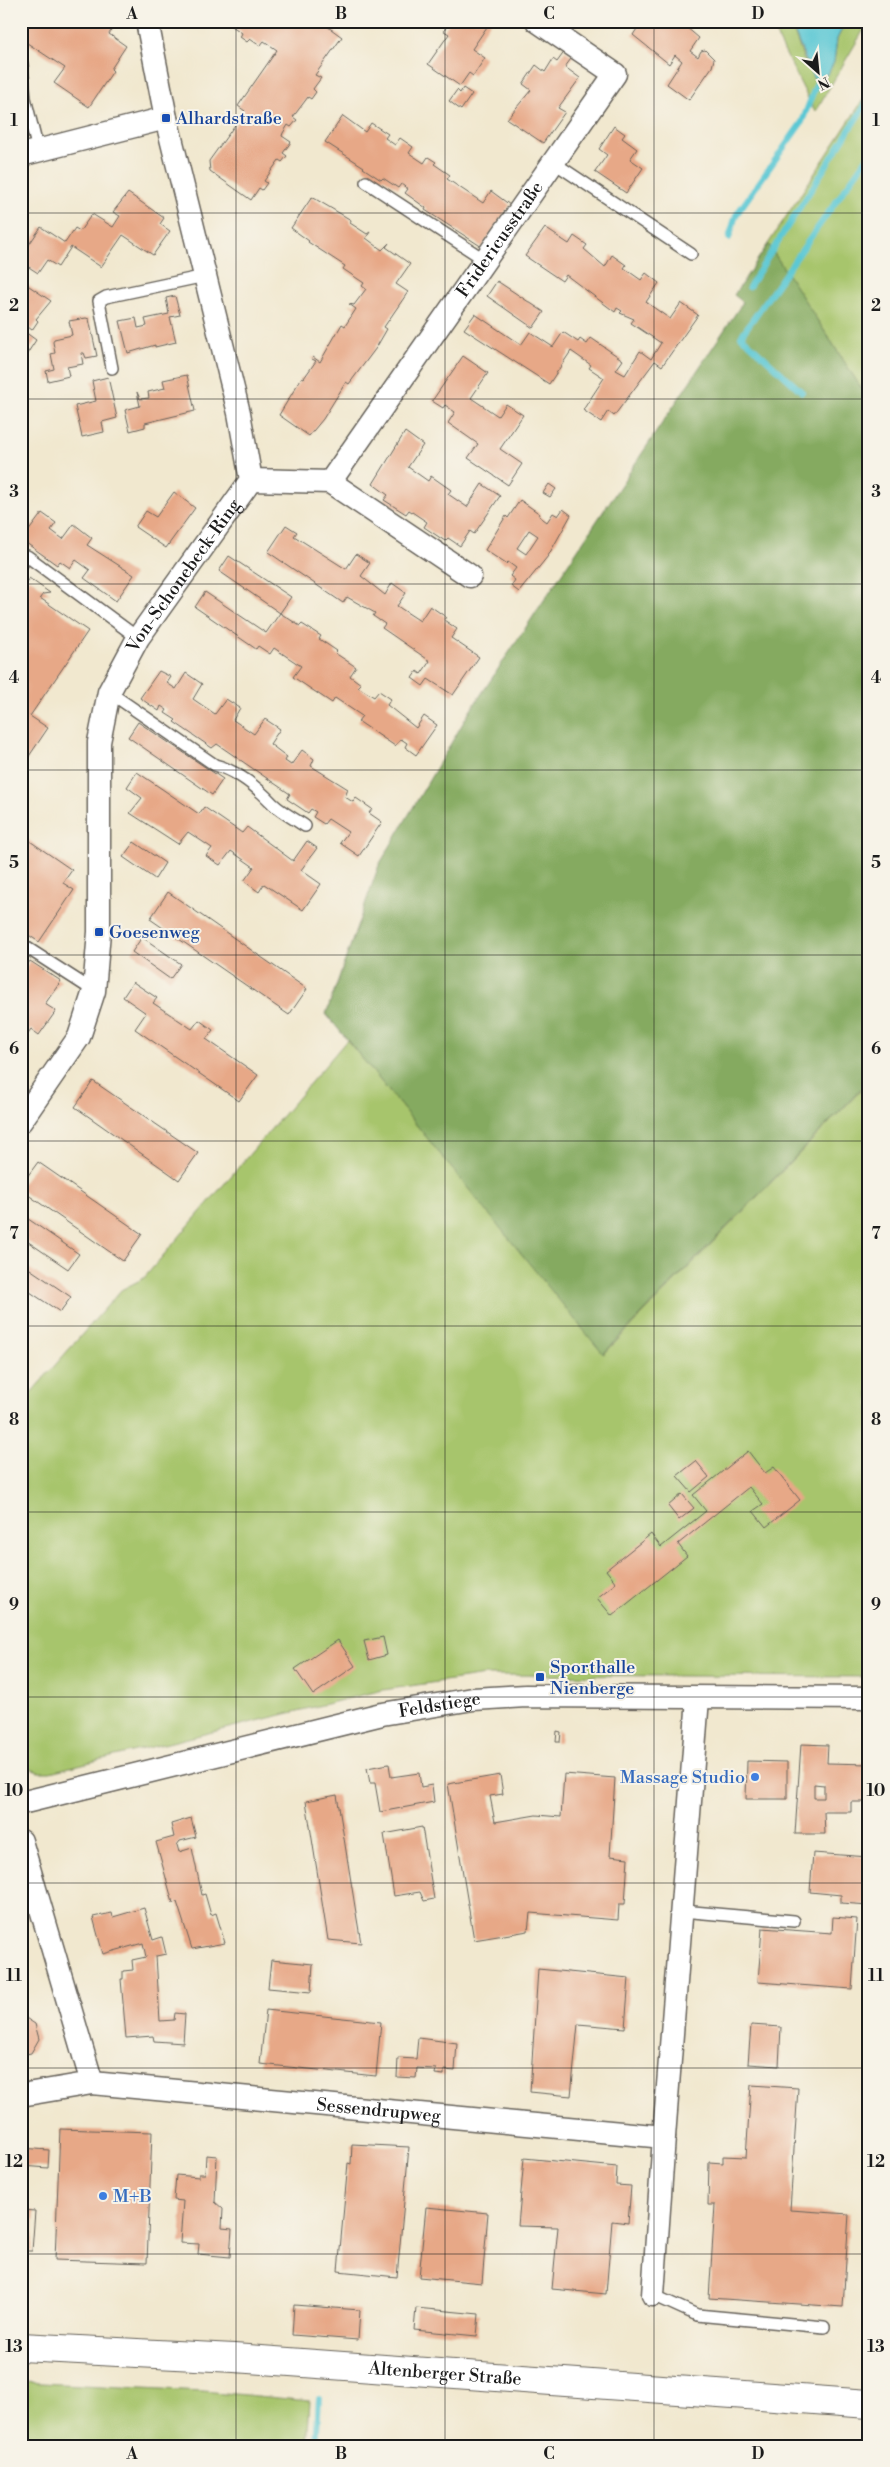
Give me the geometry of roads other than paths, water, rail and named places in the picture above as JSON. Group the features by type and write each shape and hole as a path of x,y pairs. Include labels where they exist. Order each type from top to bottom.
{"main road":[{"name":"Altenberger Straße","path":"21,2347 234,2358 869,2404"}],"street":[{"name":"Von-Schonebeck-Ring","path":"21,1120 79,1037 94,991 99,932 99,742 109,692 138,638 251,480 239,413 166,118 146,21"},
{"name":"Fridericusstraße","path":"330,482 615,74 537,21"},
{"path":"30,153 166,118"},
{"path":"251,480 330,482 470,576"},
{"name":"Feldstiege","path":"21,1803 368,1717 432,1704 526,1696 869,1698"},
{"path":"653,2295 698,1698"},
{"path":"21,1841 92,2083"},
{"name":"Sessendrupweg","path":"21,2095 92,2083 664,2137"}],"lane":[{"path":"22,64 30,153"},
{"path":"553,162 691,254"},
{"path":"366,182 484,260"},
{"path":"112,368 99,302 106,297 205,276"},
{"path":"21,566 28,556 138,638"},
{"path":"109,692 215,765 229,769 267,796 273,804 305,826"},
{"path":"21,944 94,991"},
{"path":"682,1911 794,1921"},
{"path":"653,2295 698,2316 824,2327"}],"water":[{"path":"790,21 846,21 837,39 834,62 828,74 813,78"}],"waterway":[{"path":"729,238 736,215 802,122 819,77"},
{"path":"749,287 869,99"},
{"path":"802,392 741,336 869,155"},
{"path":"316,2446 319,2399"}],"place":[{"name":"Alhardstraße","path":"166,118"},
{"name":"Goesenweg","path":"99,932"},
{"name":"Sporthalle Nienberge","path":"540,1677"},
{"name":"Massage Studio","path":"755,1777"},
{"name":"M+B","path":"103,2196"}]}
